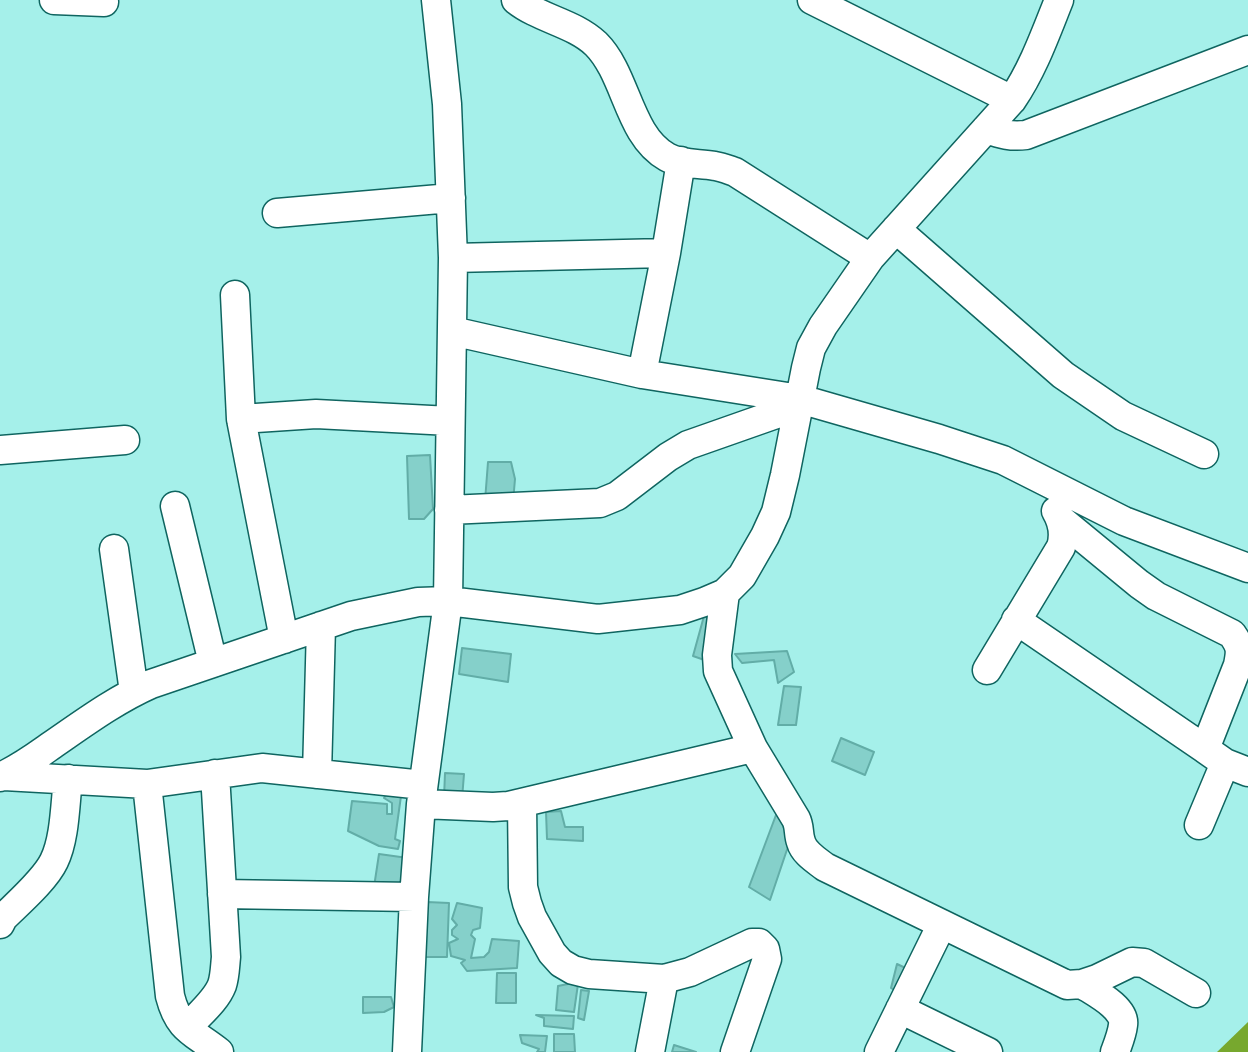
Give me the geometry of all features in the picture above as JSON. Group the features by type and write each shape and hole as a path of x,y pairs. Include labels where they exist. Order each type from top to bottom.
{"street":[{"path":"54,0 104,2"},
{"path":"407,1052 422,794 448,601 453,258 447,104 436,0"},
{"path":"516,0 536,13 559,10 606,54 642,131 655,149 669,159 716,166 735,172 881,246 1124,416 1204,454"},
{"path":"812,0 1012,100"},
{"path":"2,776 116,702 151,684 351,616 418,602 448,601 598,619 680,610 725,593 742,576 776,512 811,348 822,326 881,246 1012,100 1035,61 1059,0"},
{"path":"986,129 1014,137 1026,135 1248,50"},
{"path":"642,374 681,161"},
{"path":"277,213 451,198"},
{"path":"453,258 666,253"},
{"path":"235,295 241,419 284,639"},
{"path":"452,331 642,374 799,402 973,449 1039,477 1124,521 1248,568"},
{"path":"449,510 600,503 617,496 688,445 799,402"},
{"path":"241,419 316,414 450,421"},
{"path":"0,450 125,440"},
{"path":"987,670 1061,547 1063,539 1060,519 1039,477"},
{"path":"175,506 213,663"},
{"path":"1060,519 1139,584 1172,605 1232,634 1240,645 1226,761 1199,825"},
{"path":"114,549 134,692"},
{"path":"725,593 717,655 718,671 753,748 799,826 801,843 809,854 825,867 1067,985 1097,979 1132,962 1144,963 1196,993"},
{"path":"1016,620 1226,761"},
{"path":"317,774 321,626"},
{"path":"2,776 147,784 262,768 317,774 493,807 522,803 753,748"},
{"path":"187,1028 222,986 226,957 215,774"},
{"path":"0,924 47,873 55,860 60,843 68,779"},
{"path":"147,784 170,996 181,1023 219,1052"},
{"path":"522,803 523,887 532,917 552,953 561,963 573,970 589,974 664,979 690,972 752,943 759,943 765,949 767,959 734,1052"},
{"path":"222,894 414,897"},
{"path":"879,1052 942,924"},
{"path":"650,1052 664,979"},
{"path":"1082,984 1117,1008 1123,1018 1115,1052"},
{"path":"900,1009 988,1052"}],"shaded area":[{"path":"1248,1022 1248,1052 1217,1052"}],"building":[{"path":"430,455 433,509 424,519 409,519 407,456"},
{"path":"488,462 511,462 515,479 513,502 485,501"},
{"path":"704,616 718,618 710,662 693,656"},
{"path":"462,648 511,654 508,682 459,674"},
{"path":"787,651 794,672 778,683 774,660 742,663 735,654"},
{"path":"784,686 801,687 796,725 778,725"},
{"path":"841,738 874,752 865,775 832,761"},
{"path":"445,773 464,774 462,799 444,798"},
{"path":"387,793 401,796 395,839 400,841 398,849 379,846 348,831 352,801 387,804 387,814 392,814 392,803 384,798"},
{"path":"779,807 796,823 770,900 749,887"},
{"path":"561,811 565,827 583,827 583,841 547,839 546,812"},
{"path":"379,854 415,859 410,892 374,887"},
{"path":"427,902 449,903 447,957 419,957"},
{"path":"457,903 482,908 480,928 473,930 471,935 475,939 471,958 484,957 489,952 492,939 519,941 517,968 467,971 461,963 465,960 451,956 449,943 458,939 452,935 452,930 457,925 452,919"},
{"path":"897,964 914,972 906,997 891,988"},
{"path":"497,973 516,973 516,1003 496,1003"},
{"path":"565,975 579,977 574,1012 556,1010 558,986 568,984"},
{"path":"581,990 589,991 584,1020 578,1018"},
{"path":"363,997 391,997 394,1007 384,1012 363,1013"},
{"path":"536,1015 574,1016 573,1029 544,1026 544,1018"},
{"path":"554,1034 574,1034 575,1052 554,1052"},
{"path":"520,1035 547,1036 545,1052 537,1052 539,1049 522,1043"},
{"path":"674,1045 696,1052 672,1052"}]}
